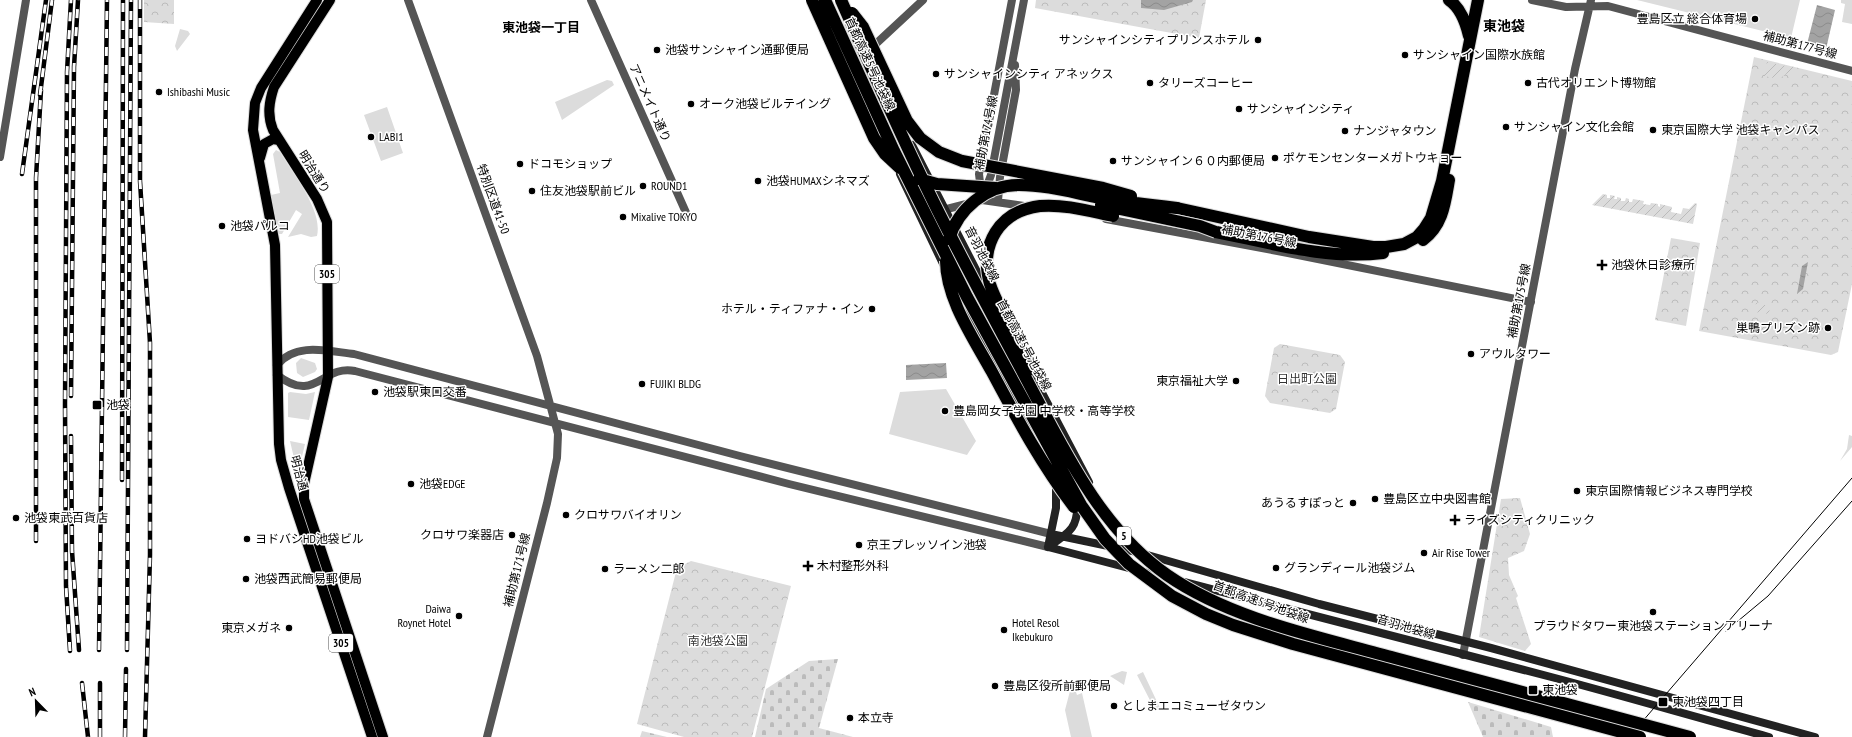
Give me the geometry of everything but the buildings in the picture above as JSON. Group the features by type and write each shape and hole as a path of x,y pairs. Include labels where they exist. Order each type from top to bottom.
{"highway":[{"path":"812,0 874,138 885,154 904,172 937,184 1014,189 1054,195 1200,226 1216,232 1326,254 1375,254 1390,252 1414,245 1431,233 1438,225 1437,216 1442,181 1478,0"},
{"name":"首都高速5号池袋線","path":"825,0 894,151 967,297 1069,486 1094,524 1117,552 1157,586 1188,605 1226,622 1293,644 1640,737"},
{"path":"842,0 862,27 907,121 920,138 939,152 962,161 1103,188 1177,208 1286,232 1373,247 1386,247 1404,244 1417,237 1437,216 1485,0"},
{"name":"首都高速5号池袋線","path":"842,0 937,208 1051,424 1082,478 1118,530 1141,553 1167,574 1201,594 1230,608 1297,631 1690,737"},
{"path":"1449,0 1459,10 1464,20 1469,42"},
{"path":"1094,524 1076,509 1053,479 981,353 954,301 948,284 946,271 947,244 952,228 959,216 970,205 994,190 1018,185 1038,186 1100,198 1177,208"},
{"path":"1051,424 1017,339 997,302 988,273 986,262 990,244 993,235 1002,224 1022,211 1040,206 1056,206 1075,208 1199,233 1216,232"}],"main road":[{"name":"305","path":"259,159 252,122 255,103 261,88 317,0"},
{"name":"明治通り","path":"328,377 327,222 317,199 273,130 269,118 269,103 272,91 278,79 330,0"},
{"path":"820,0 919,218 980,337 1052,471 1057,490 1057,498 1048,547"},
{"name":"音羽池袋線","path":"842,0 866,53 945,209 989,295 1074,451 1106,519 1124,540 1137,552"},
{"path":"259,159 264,144 273,139 279,140"},
{"name":"明治通","path":"259,159 275,245 279,444 285,475 372,737"},
{"name":"明治通","path":"328,377 304,484 304,499 383,737"},
{"path":"1048,547 1064,537 1075,524 1077,516 1074,451"},
{"name":"音羽池袋線","path":"1051,534 1137,552 1319,604 1815,737"},
{"name":"音羽池袋線","path":"1048,547 1556,678 1769,737"}],"street":[{"path":"0,157 26,0"},
{"name":"特別区道41-50","path":"408,0 538,356 552,407"},
{"name":"アニメイト通り","path":"591,0 688,217"},
{"path":"851,67 923,0"},
{"name":"補助第174号線","path":"982,200 979,174 1012,0"},
{"name":"補助第174号線","path":"982,200 991,176 1024,0"},
{"name":"補助第177号線","path":"1532,0 1566,7 1590,3 1608,6 1852,71"},
{"name":"補助第175号線","path":"1463,655 1575,69 1590,3"},
{"path":"998,201 1000,177 1016,90 1014,51"},
{"path":"919,218 945,209 982,200"},
{"name":"補助第176号線","path":"982,200 998,201 1270,250 1531,302"},
{"path":"1048,547 926,518 349,370 341,371 313,385 300,386 289,383 277,370 286,356 298,350 354,354 740,456 1051,534"},
{"name":"補助第171号線","path":"487,737 553,473 558,444 556,424 552,407"}],"green space":[{"path":"144,0 174,0 174,24 144,22"},
{"path":"1036,0 1206,0 1199,38 1035,8"},
{"name":"豊島区立 総合体育場","path":"1637,0 1800,0 1791,38"},
{"path":"1841,0 1852,0 1852,24 1842,22 1845,4 1841,3"},
{"path":"180,29 188,31 190,34 177,51 175,46"},
{"path":"1754,57 1852,81 1852,284 1838,352 1831,355 1699,331"},
{"path":"1767,62 1795,68 1779,79 1764,76"},
{"path":"607,80 612,81 614,85 562,120 555,102"},
{"path":"387,107 403,153 381,161 364,115"},
{"path":"276,150 280,152 306,192 316,215 318,226 317,236 311,237 301,234 288,237 302,214 296,210 282,234 278,234 271,195 280,193 273,154"},
{"path":"1603,194 1607,195 1607,198 1610,198 1610,195 1615,196 1614,199 1617,199 1617,197 1621,198 1621,201 1625,201 1626,198 1629,199 1629,202 1632,202 1633,199 1644,201 1643,204 1650,205 1651,203 1658,204 1660,207 1660,204 1672,207 1671,212 1681,214 1683,208 1689,209 1695,203 1697,204 1693,224 1592,205"},
{"path":"1671,238 1700,243 1686,326 1655,320"},
{"path":"1756,303 1770,306 1769,314 1755,312"},
{"name":"日出町公園","path":"1280,344 1340,355 1345,362 1336,409 1330,413 1270,403 1265,396 1274,348"},
{"path":"301,358 315,363 317,369 315,372 303,377 297,373 296,363"},
{"path":"946,389 976,441 967,455 889,434 900,392"},
{"path":"315,392 309,420 288,417 288,393 306,394"},
{"path":"1849,435 1852,436 1852,447 1840,461 1847,449"},
{"path":"290,441 305,444 298,473 297,471"},
{"path":"1520,498 1530,534 1524,551 1508,558 1509,575 1518,596 1516,598 1531,644 1525,651 1479,637 1501,499"},
{"name":"南池袋公園","path":"691,561 791,586 752,737 684,737 637,724 677,568"},
{"path":"838,659 819,728 853,737 755,737 766,689 809,661"},
{"path":"1122,671 1127,672 1124,685 1110,676"},
{"path":"1143,672 1160,708 1155,710 1137,675"},
{"path":"1075,689 1077,695 1082,693 1092,737 1071,737 1065,710 1070,691"},
{"path":"1468,702 1551,727 1553,737 1483,737"},
{"path":"642,731 667,737 640,737"}],"water":[{"path":"1141,0 1193,0 1192,2 1164,10 1141,8"},
{"path":"1817,5 1835,10 1826,49 1807,44"},
{"path":"1808,262 1803,289 1797,294 1802,266"},
{"path":"946,363 947,378 906,380 906,365"}],"tram line":[{"path":"1629,737 1852,478"},
{"path":"1726,631 1768,596 1852,501"}],"railway":[{"path":"22,174 46,0"},
{"path":"40,95 52,0"},
{"path":"70,651 66,586 65,405 67,72 71,0"},
{"path":"71,396 74,67 78,0"},
{"path":"99,650 107,0"},
{"path":"122,480 123,0"},
{"path":"127,650 131,0"},
{"path":"140,0 140,181 150,343 150,555 145,737"},
{"path":"36,541 36,178 41,90"},
{"path":"71,436 72,551 79,650"},
{"path":"125,737 126,669"},
{"path":"82,683 88,737"},
{"path":"100,683 100,737"}],"place":[{"name":"豊島区立 総合体育場","path":"1755,19"},
{"name":"サンシャインシティプリンスホテル","path":"1258,40"},
{"name":"池袋サンシャイン通郵便局","path":"657,50"},
{"name":"サンシャイン国際水族館","path":"1405,55"},
{"name":"サンシャインシティ アネックス","path":"936,74"},
{"name":"タリーズコーヒー","path":"1150,83"},
{"name":"古代オリエント博物館","path":"1528,83"},
{"name":"Ishibashi Music","path":"159,92"},
{"name":"オーク池袋ビルテイング","path":"691,104"},
{"name":"サンシャインシティ","path":"1239,109"},
{"name":"サンシャイン文化会館","path":"1506,127"},
{"name":"東京国際大学 池袋キャンパス","path":"1653,130"},
{"name":"ナンジャタウン","path":"1345,131"},
{"name":"LABI1","path":"371,137"},
{"name":"ポケモンセンターメガトウキョー","path":"1275,158"},
{"name":"サンシャイン６０内郵便局","path":"1113,161"},
{"name":"ドコモショップ","path":"520,164"},
{"name":"池袋HUMAXシネマズ","path":"758,181"},
{"name":"ROUND1","path":"643,186"},
{"name":"住友池袋駅前ビル","path":"532,191"},
{"name":"Mixalive TOKYO","path":"623,217"},
{"name":"池袋パルコ","path":"222,226"},
{"name":"池袋休日診療所","path":"1602,265"},
{"name":"ホテル・ティファナ・イン","path":"872,309"},
{"name":"巣鴨プリズン跡","path":"1828,328"},
{"name":"アウルタワー","path":"1471,354"},
{"name":"東京福祉大学","path":"1236,381"},
{"name":"FUJIKI BLDG","path":"642,384"},
{"name":"池袋駅東口交番","path":"375,392"},
{"name":"池袋","path":"97,405"},
{"name":"豊島岡女子学園 中学校・高等学校","path":"945,411"},
{"name":"池袋EDGE","path":"411,484"},
{"name":"東京国際情報ビジネス専門学校","path":"1577,491"},
{"name":"豊島区立中央図書館","path":"1375,499"},
{"name":"あうるすぽっと","path":"1353,503"},
{"name":"クロサワバイオリン","path":"566,515"},
{"name":"池袋東武百貨店","path":"16,518"},
{"name":"ライズシティクリニック","path":"1455,520"},
{"name":"クロサワ楽器店","path":"512,535"},
{"name":"ヨドバシHD池袋ビル","path":"247,539"},
{"name":"京王プレッソイン池袋","path":"859,545"},
{"name":"Air Rise Tower","path":"1424,553"},
{"name":"木村整形外科","path":"808,566"},
{"name":"グランディール池袋ジム","path":"1276,568"},
{"name":"ラーメン二郎","path":"605,569"},
{"name":"池袋西武簡易郵便局","path":"246,579"},
{"name":"プラウドタワー東池袋ステーションアリーナ","path":"1653,612"},
{"name":"Daiwa Roynet Hotel","path":"459,616"},
{"name":"東京メガネ","path":"289,628"},
{"name":"Hotel Resol Ikebukuro","path":"1004,630"},
{"name":"豊島区役所前郵便局","path":"995,686"},
{"name":"東池袋","path":"1533,690"},
{"name":"東池袋四丁目","path":"1663,702"},
{"name":"としまエコミューゼタウン","path":"1114,706"},
{"name":"本立寺","path":"850,718"}],"district":[{"name":"東池袋","path":"1504,26"},
{"name":"東池袋一丁目","path":"541,27"}]}
